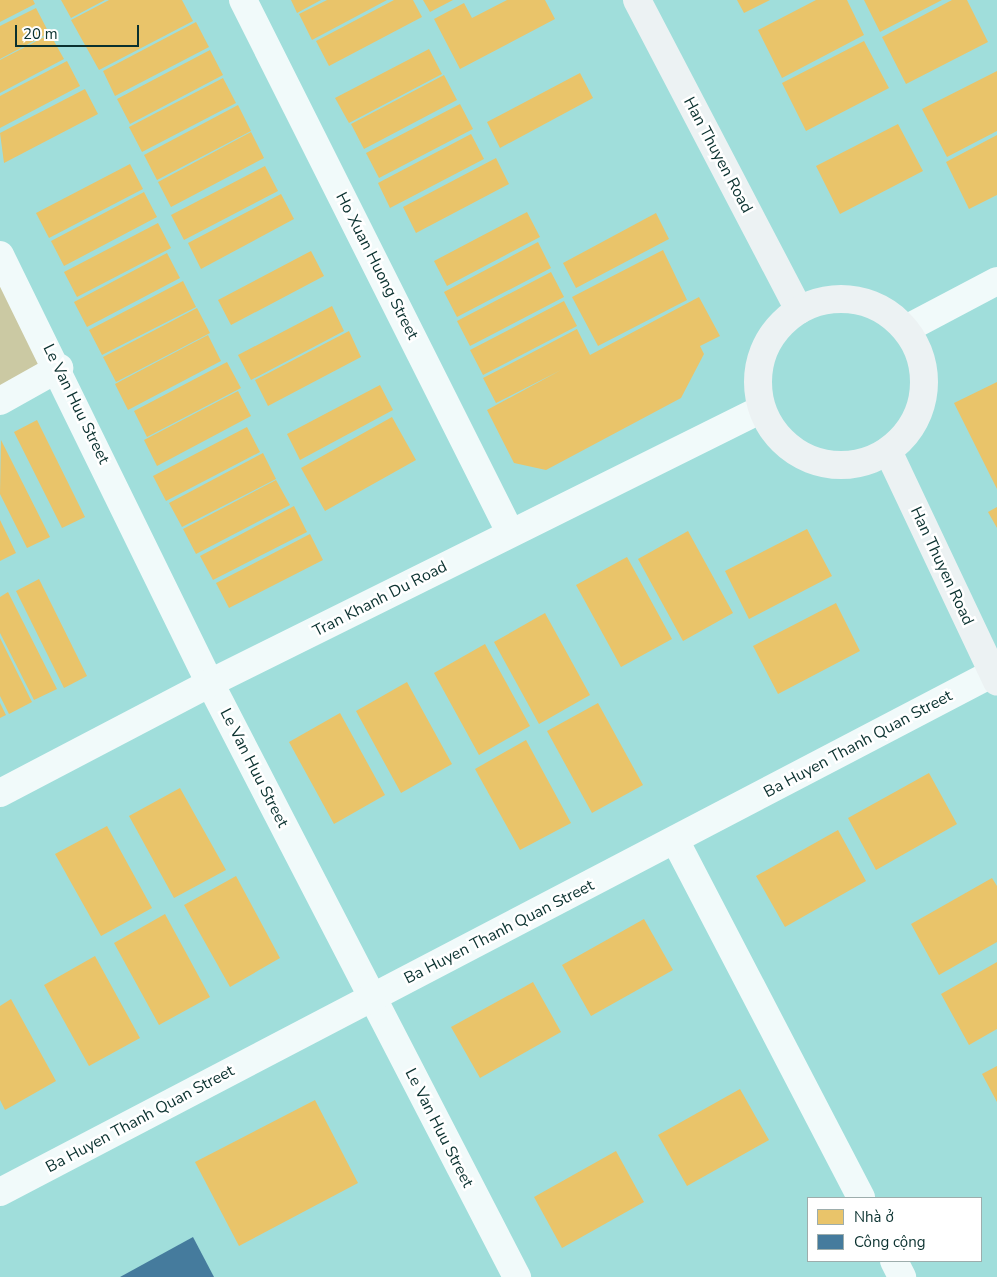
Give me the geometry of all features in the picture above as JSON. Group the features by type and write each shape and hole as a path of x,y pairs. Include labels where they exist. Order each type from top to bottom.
{"street":[{"name":"Ho Xuan Huong Street","path":"243,0 510,532"},
{"name":"Han Thuyen Road","path":"637,0 799,310"},
{"name":"Le Van Huu Street","path":"0,255 59,368 210,683 517,1277"},
{"path":"906,328 997,281"},
{"path":"828,299 862,301 893,316 906,328 919,352 925,388 913,424 888,451 851,465 811,460 778,438 762,409 758,375 764,350 779,327 799,310 828,299"},
{"path":"0,401 59,368"},
{"name":"Tran Khanh Du Road","path":"0,793 210,683 510,532 762,409"},
{"name":"Han Thuyen Road","path":"888,451 996,675"},
{"name":"Ba Huyen Thanh Quan Street","path":"0,1192 996,675"},
{"path":"675,840 860,1197"},
{"path":"894,1262 902,1277"}],"shaded area":[{"path":"0,255 59,368 0,401"}],"building: Nhà ở":[{"path":"0,0 33,0 35,4 0,22"},
{"path":"61,0 105,0 71,18"},
{"path":"109,0 182,0 193,21 99,70 71,20"},
{"path":"291,0 321,0 297,13"},
{"path":"327,0 387,0 312,40 299,14"},
{"path":"394,0 413,0 422,17 329,66 316,41"},
{"path":"423,0 453,0 430,12"},
{"path":"507,0 545,0 555,19 460,69 434,19 464,3 472,18"},
{"path":"737,0 770,0 744,13"},
{"path":"816,0 847,0 864,35 782,78 758,30"},
{"path":"864,0 942,0 880,32"},
{"path":"952,0 967,0 988,42 906,84 882,37"},
{"path":"36,8 49,33 0,59 0,26"},
{"path":"196,22 209,47 115,96 103,71"},
{"path":"50,34 64,59 0,93 0,60"},
{"path":"864,41 889,88 806,131 782,83"},
{"path":"429,49 442,74 349,123 335,98"},
{"path":"210,50 223,75 130,124 117,99"},
{"path":"67,61 80,86 0,128 0,96"},
{"path":"997,71 997,131 947,157 922,109"},
{"path":"580,73 593,98 500,148 487,122"},
{"path":"444,75 457,100 364,149 351,124"},
{"path":"223,78 236,103 142,152 129,127"},
{"path":"85,89 98,114 4,163 0,133"},
{"path":"460,104 473,129 379,178 366,153"},
{"path":"238,105 251,131 157,180 144,155"},
{"path":"898,124 923,171 840,214 816,166"},
{"path":"251,132 264,158 171,207 158,182"},
{"path":"471,134 484,159 390,208 378,183"},
{"path":"997,135 997,195 969,209 946,162"},
{"path":"496,158 509,184 416,233 403,207"},
{"path":"130,164 143,189 49,238 36,213"},
{"path":"265,166 278,191 184,240 171,215"},
{"path":"144,192 157,217 64,266 51,241"},
{"path":"281,194 294,219 201,269 188,243"},
{"path":"527,212 540,237 447,286 434,261"},
{"path":"656,213 669,239 576,288 563,263"},
{"path":"158,223 171,248 77,297 64,272"},
{"path":"538,242 551,268 457,317 444,292"},
{"path":"663,250 687,300 598,346 572,297"},
{"path":"311,251 324,276 231,325 218,300"},
{"path":"167,253 180,278 87,327 74,302"},
{"path":"551,272 564,297 470,346 457,321"},
{"path":"183,281 196,307 102,355 89,330"},
{"path":"699,297 720,336 700,346 704,354 681,398 546,470 514,463 487,410 561,370 496,403 483,378 577,329 590,355"},
{"path":"564,301 577,326 483,375 470,350"},
{"path":"332,306 344,331 251,380 238,355"},
{"path":"197,308 210,333 116,382 103,357"},
{"path":"349,331 361,357 268,406 255,380"},
{"path":"208,335 221,361 128,410 115,384"},
{"path":"227,362 241,388 147,437 134,411"},
{"path":"997,382 997,489 954,403"},
{"path":"380,385 393,410 300,460 287,434"},
{"path":"238,391 251,416 157,466 144,440"},
{"path":"392,417 416,460 325,511 301,468"},
{"path":"37,420 85,517 62,528 14,432"},
{"path":"247,427 260,452 166,501 153,476"},
{"path":"1,440 50,537 27,548 0,494"},
{"path":"263,453 276,479 182,527 169,503"},
{"path":"276,480 290,505 196,554 183,529"},
{"path":"294,506 307,532 213,580 200,556"},
{"path":"997,507 997,528 988,512"},
{"path":"0,520 16,553 0,561"},
{"path":"807,529 832,576 749,619 725,571"},
{"path":"688,531 733,613 683,641 638,559"},
{"path":"310,534 323,560 229,608 216,583"},
{"path":"627,557 672,639 621,667 576,585"},
{"path":"39,579 87,676 64,688 16,591"},
{"path":"8,592 57,689 34,700 0,633 0,597"},
{"path":"836,603 860,651 778,694 753,646"},
{"path":"545,613 590,695 539,724 494,642"},
{"path":"0,638 32,702 9,714 0,696"},
{"path":"485,644 530,726 479,755 434,673"},
{"path":"407,682 452,764 401,793 356,711"},
{"path":"0,703 6,715 0,718"},
{"path":"598,703 643,785 592,813 547,731"},
{"path":"340,713 385,795 334,824 289,742"},
{"path":"526,740 571,823 520,850 475,769"},
{"path":"929,773 957,824 876,870 848,818"},
{"path":"180,788 226,870 174,898 129,816"},
{"path":"107,826 152,908 101,936 55,854"},
{"path":"838,830 866,881 785,927 756,876"},
{"path":"236,876 280,958 230,987 184,905"},
{"path":"992,878 997,886 997,942 939,975 911,924"},
{"path":"165,914 210,997 159,1025 114,943"},
{"path":"644,919 673,970 591,1016 562,965"},
{"path":"95,956 140,1038 89,1066 44,985"},
{"path":"997,962 997,1029 969,1045 941,994"},
{"path":"533,982 561,1032 480,1078 451,1027"},
{"path":"11,999 56,1081 5,1110 0,1100 0,1006"},
{"path":"997,1066 997,1102 982,1074"},
{"path":"740,1089 769,1140 687,1186 658,1135"},
{"path":"315,1100 358,1183 239,1246 195,1162"},
{"path":"616,1151 644,1202 562,1248 534,1197"}],"building: Công cộng":[{"path":"193,1237 214,1277 120,1277"}]}
